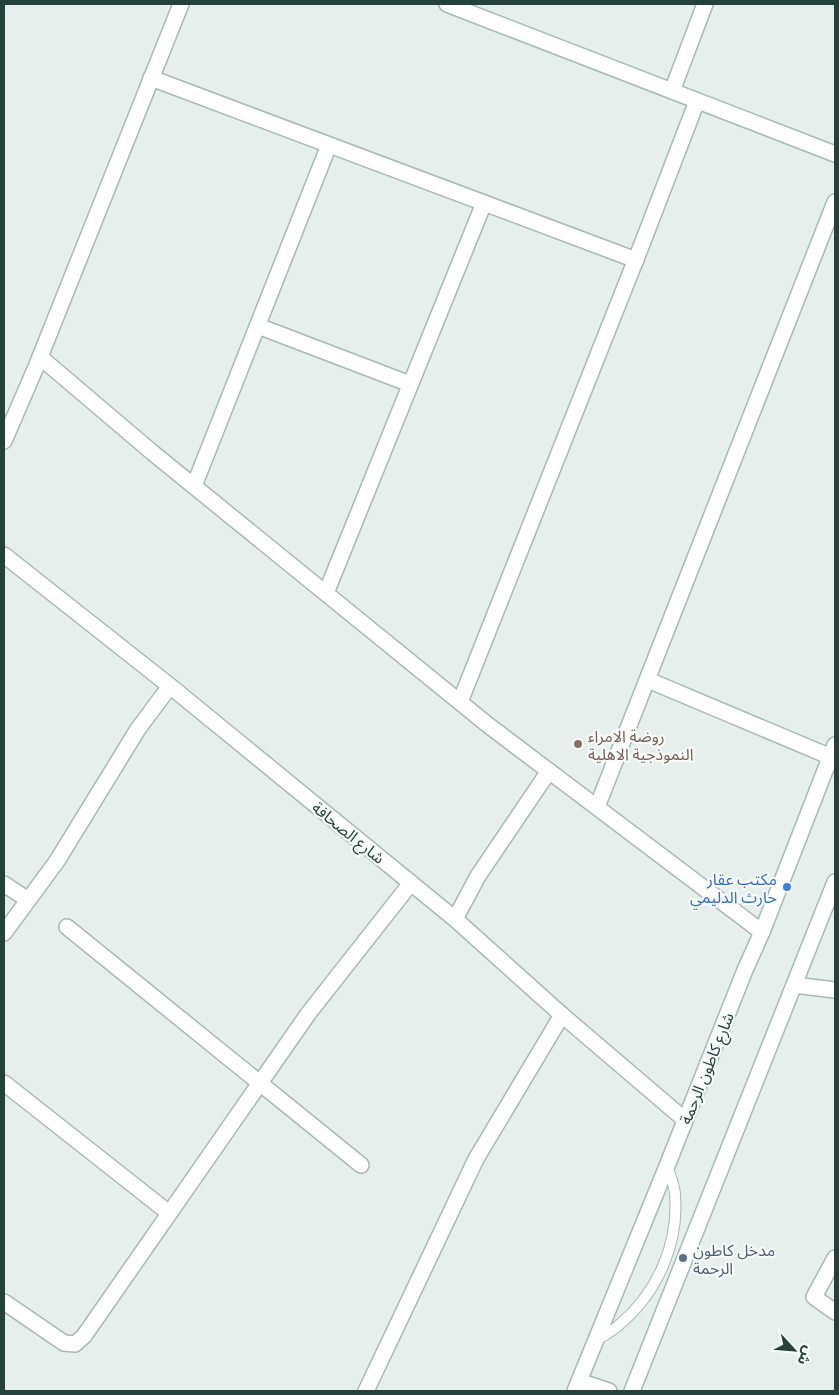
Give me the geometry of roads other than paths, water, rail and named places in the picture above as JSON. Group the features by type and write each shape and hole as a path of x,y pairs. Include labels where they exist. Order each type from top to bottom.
{"street":[{"path":"4,441 40,357 181,4"},
{"path":"447,4 835,154"},
{"path":"672,92 705,4"},
{"path":"151,78 636,260"},
{"path":"460,702 636,260 697,101"},
{"path":"194,486 329,145"},
{"path":"326,593 484,202"},
{"path":"597,808 835,202"},
{"path":"258,326 410,384"},
{"path":"40,357 194,486 460,702 762,932"},
{"name":"شارع الصحافة","path":"4,555 170,686 455,918 562,1015 685,1120"},
{"path":"648,680 833,751"},
{"path":"4,933 57,861 138,729 170,686"},
{"name":"شارع كاطون الرحمة","path":"577,1386 762,932 833,751"},
{"path":"455,918 478,876 549,771"},
{"path":"632,1391 835,882"},
{"path":"4,1302 64,1343 75,1344 84,1336 308,1014 411,883"},
{"path":"4,884 28,900"},
{"path":"67,927 361,1165"},
{"path":"794,984 835,990"},
{"path":"366,1391 476,1160 562,1015"},
{"path":"4,1083 170,1213"},
{"path":"835,1258 814,1297 835,1312"},
{"path":"577,1386 609,1391"}],"lane":[{"path":"595,1341 619,1326 637,1309 652,1289 663,1267 671,1243 675,1219 675,1194 667,1166"}],"place":[{"name":"روضة الامراء النموذجية الاهلية","path":"578,744"},
{"name":"مكتب عقار حارث الدليمي","path":"787,887"},
{"name":"مدخل كاطون الرحمة","path":"683,1258"}]}
